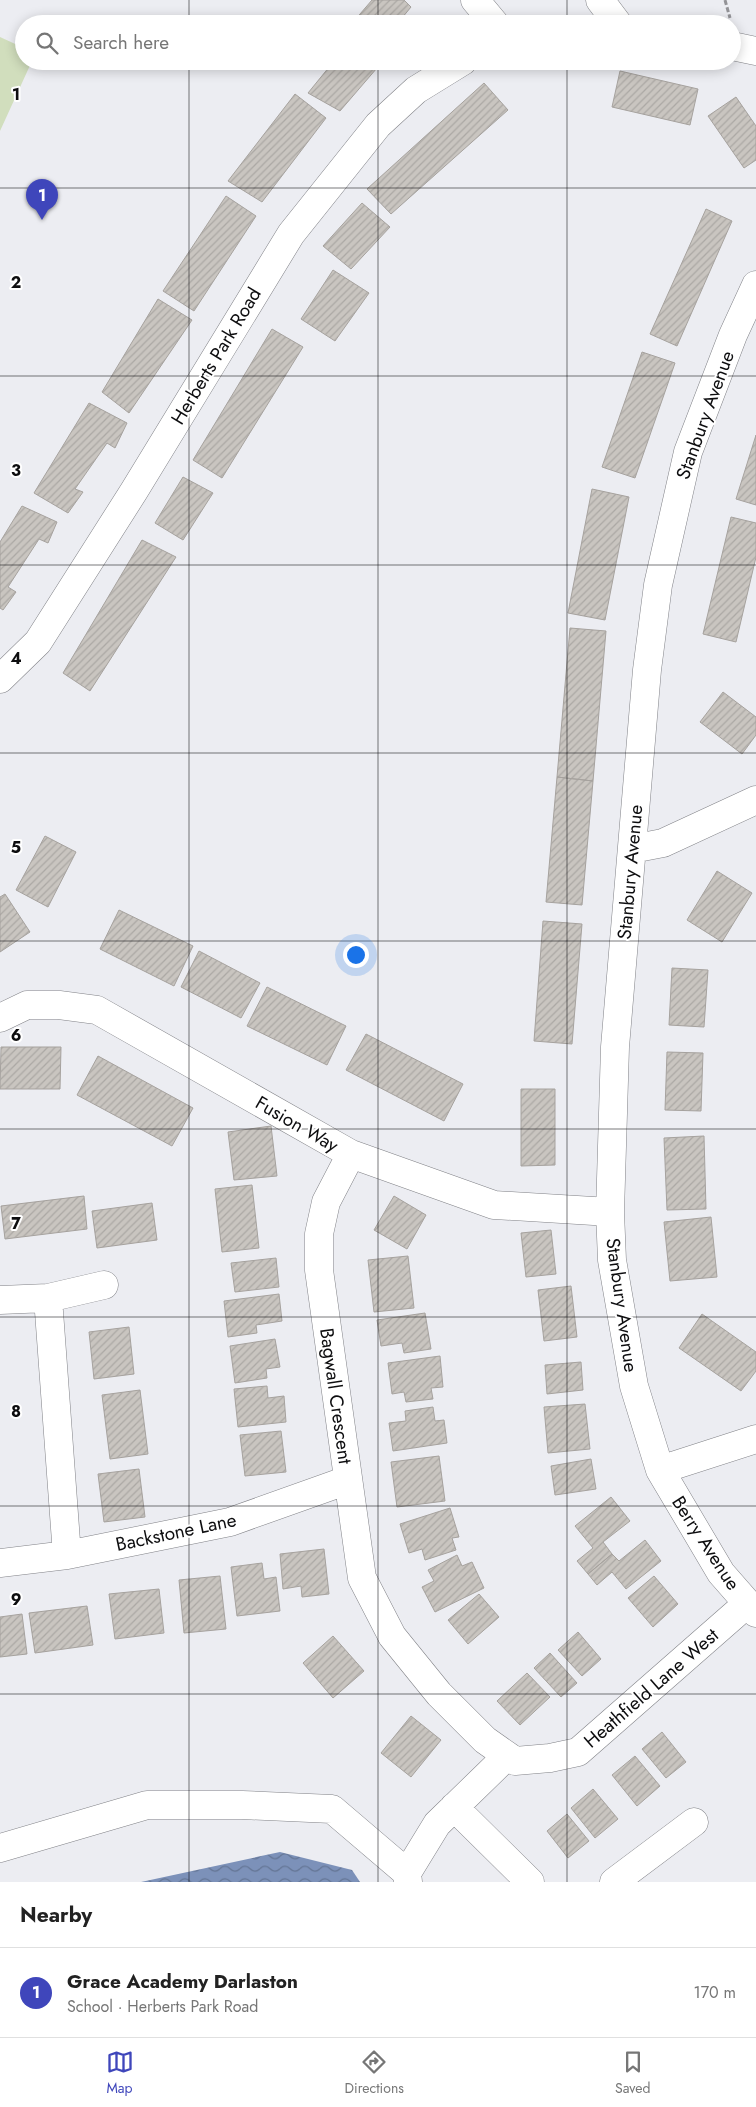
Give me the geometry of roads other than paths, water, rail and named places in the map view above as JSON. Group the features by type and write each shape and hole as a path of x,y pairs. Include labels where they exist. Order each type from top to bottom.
{"street":[{"path":"474,0 487,15"},
{"path":"600,0 611,15"},
{"path":"741,48 756,51"},
{"name":"Herberts Park Road","path":"0,679 38,642 134,491 291,234 378,126 416,90 448,70"},
{"name":"Stanbury Avenue","path":"660,1470 634,1386 612,1260 610,1212 615,1047 647,670 662,565 688,452 733,335 756,284"},
{"path":"632,849 663,843 756,800"},
{"name":"Fusion Way","path":"0,1018 27,1006 59,1005 97,1010 350,1154 494,1205 610,1212"},
{"name":"Bagwall Crescent","path":"350,1154 326,1202 319,1234 318,1270 362,1578 392,1636"},
{"path":"0,1300 48,1298 104,1285"},
{"path":"48,1298 67,1555"},
{"path":"660,1470 756,1439"},
{"name":"Berry Avenue","path":"660,1470 721,1573 752,1608"},
{"name":"Backstone Lane","path":"0,1563 67,1555 230,1522 348,1480"},
{"name":"Heathfield Lane West","path":"392,1636 439,1694 485,1740 515,1762 550,1758 578,1752 752,1608"},
{"path":"0,1848 147,1805 242,1805 332,1809 407,1877 437,1824 507,1756"},
{"path":"454,1807 530,1882"},
{"path":"614,1882 694,1822"}],"water":[{"path":"280,1852 352,1870 360,1882 141,1882"}],"place":[{"name":"Grace Academy Darlaston","path":"42,220"}]}
